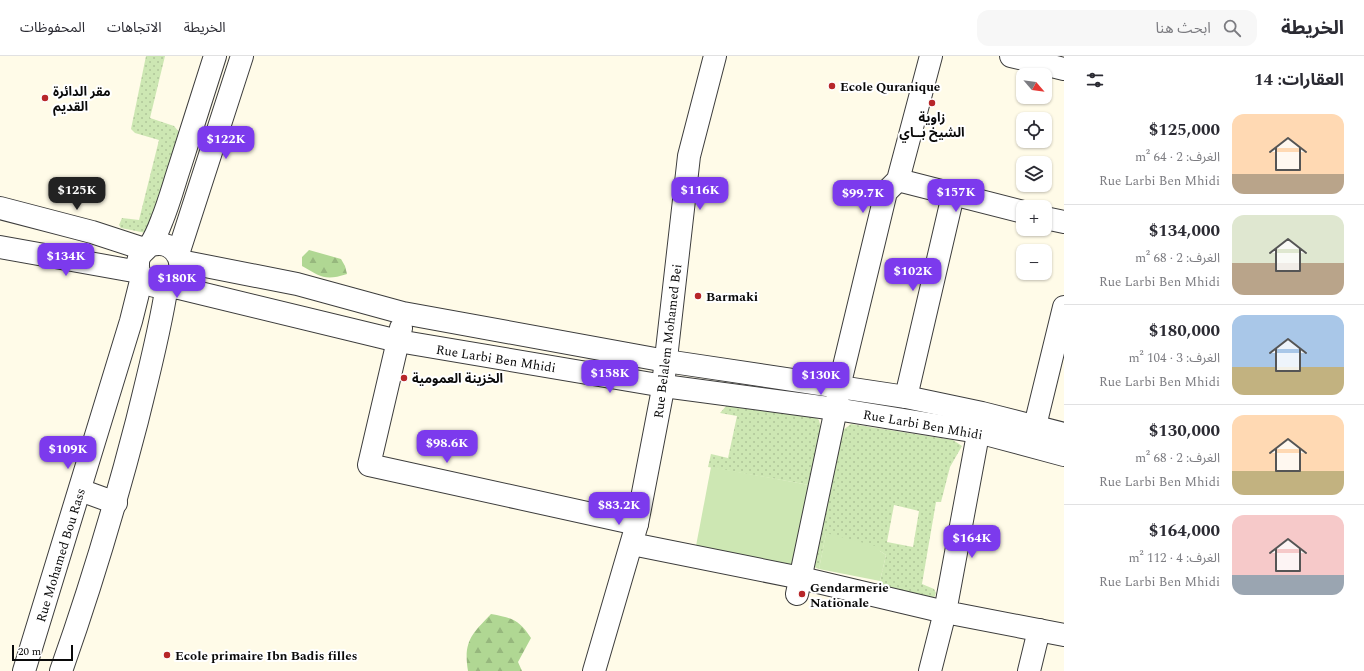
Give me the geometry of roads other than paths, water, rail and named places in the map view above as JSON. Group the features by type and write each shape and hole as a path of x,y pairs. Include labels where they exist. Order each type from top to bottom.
{"street":[{"path":"140,275 138,262 162,219 215,56"},
{"path":"0,247 140,275 153,286 167,285 178,275 179,258 242,56"},
{"name":"Rue Belalem Mohamed Bei","path":"594,671 634,534 664,386 689,156 715,56"},
{"path":"799,586 836,409 839,387 886,192 898,180 931,56"},
{"path":"1011,56 1064,69"},
{"path":"898,180 1016,210"},
{"path":"906,397 953,195"},
{"path":"0,208 147,247 154,244 165,244 175,250 179,258"},
{"path":"1052,219 1064,222"},
{"name":"Rue Larbi Ben Mhidi","path":"179,258 297,284 403,313 666,361 906,397 980,422 1033,435 1064,434"},
{"name":"Rue Mohamed Bou Rass","path":"24,671 131,321 140,275"},
{"path":"61,671 89,590 116,503 160,330 167,285"},
{"name":"Rue Larbi Ben Mhidi","path":"167,285 398,341 664,386 836,409 980,422"},
{"path":"1033,435 1064,307"},
{"path":"403,313 398,341 369,464 634,534 799,586 1039,630 1064,633"},
{"path":"930,671 945,612 980,422"},
{"name":"Rue Larbi Ben Mhidi","path":"1033,435 1064,455"},
{"path":"80,490 116,503"},
{"path":"1028,671 1039,630"}],"place":[{"name":"Ecole Quranique","path":"832,86"},
{"name":"مقر الدائرة القديم","path":"45,98"},
{"name":"زاوية الشيخ بــاي","path":"932,103"},
{"name":"Barmaki","path":"698,296"},
{"name":"الخزينة العمومية","path":"404,378"},
{"name":"Gendarmerie Nationale","path":"802,594"},
{"name":"Ecole primaire Ibn Badis filles","path":"167,655"}]}
